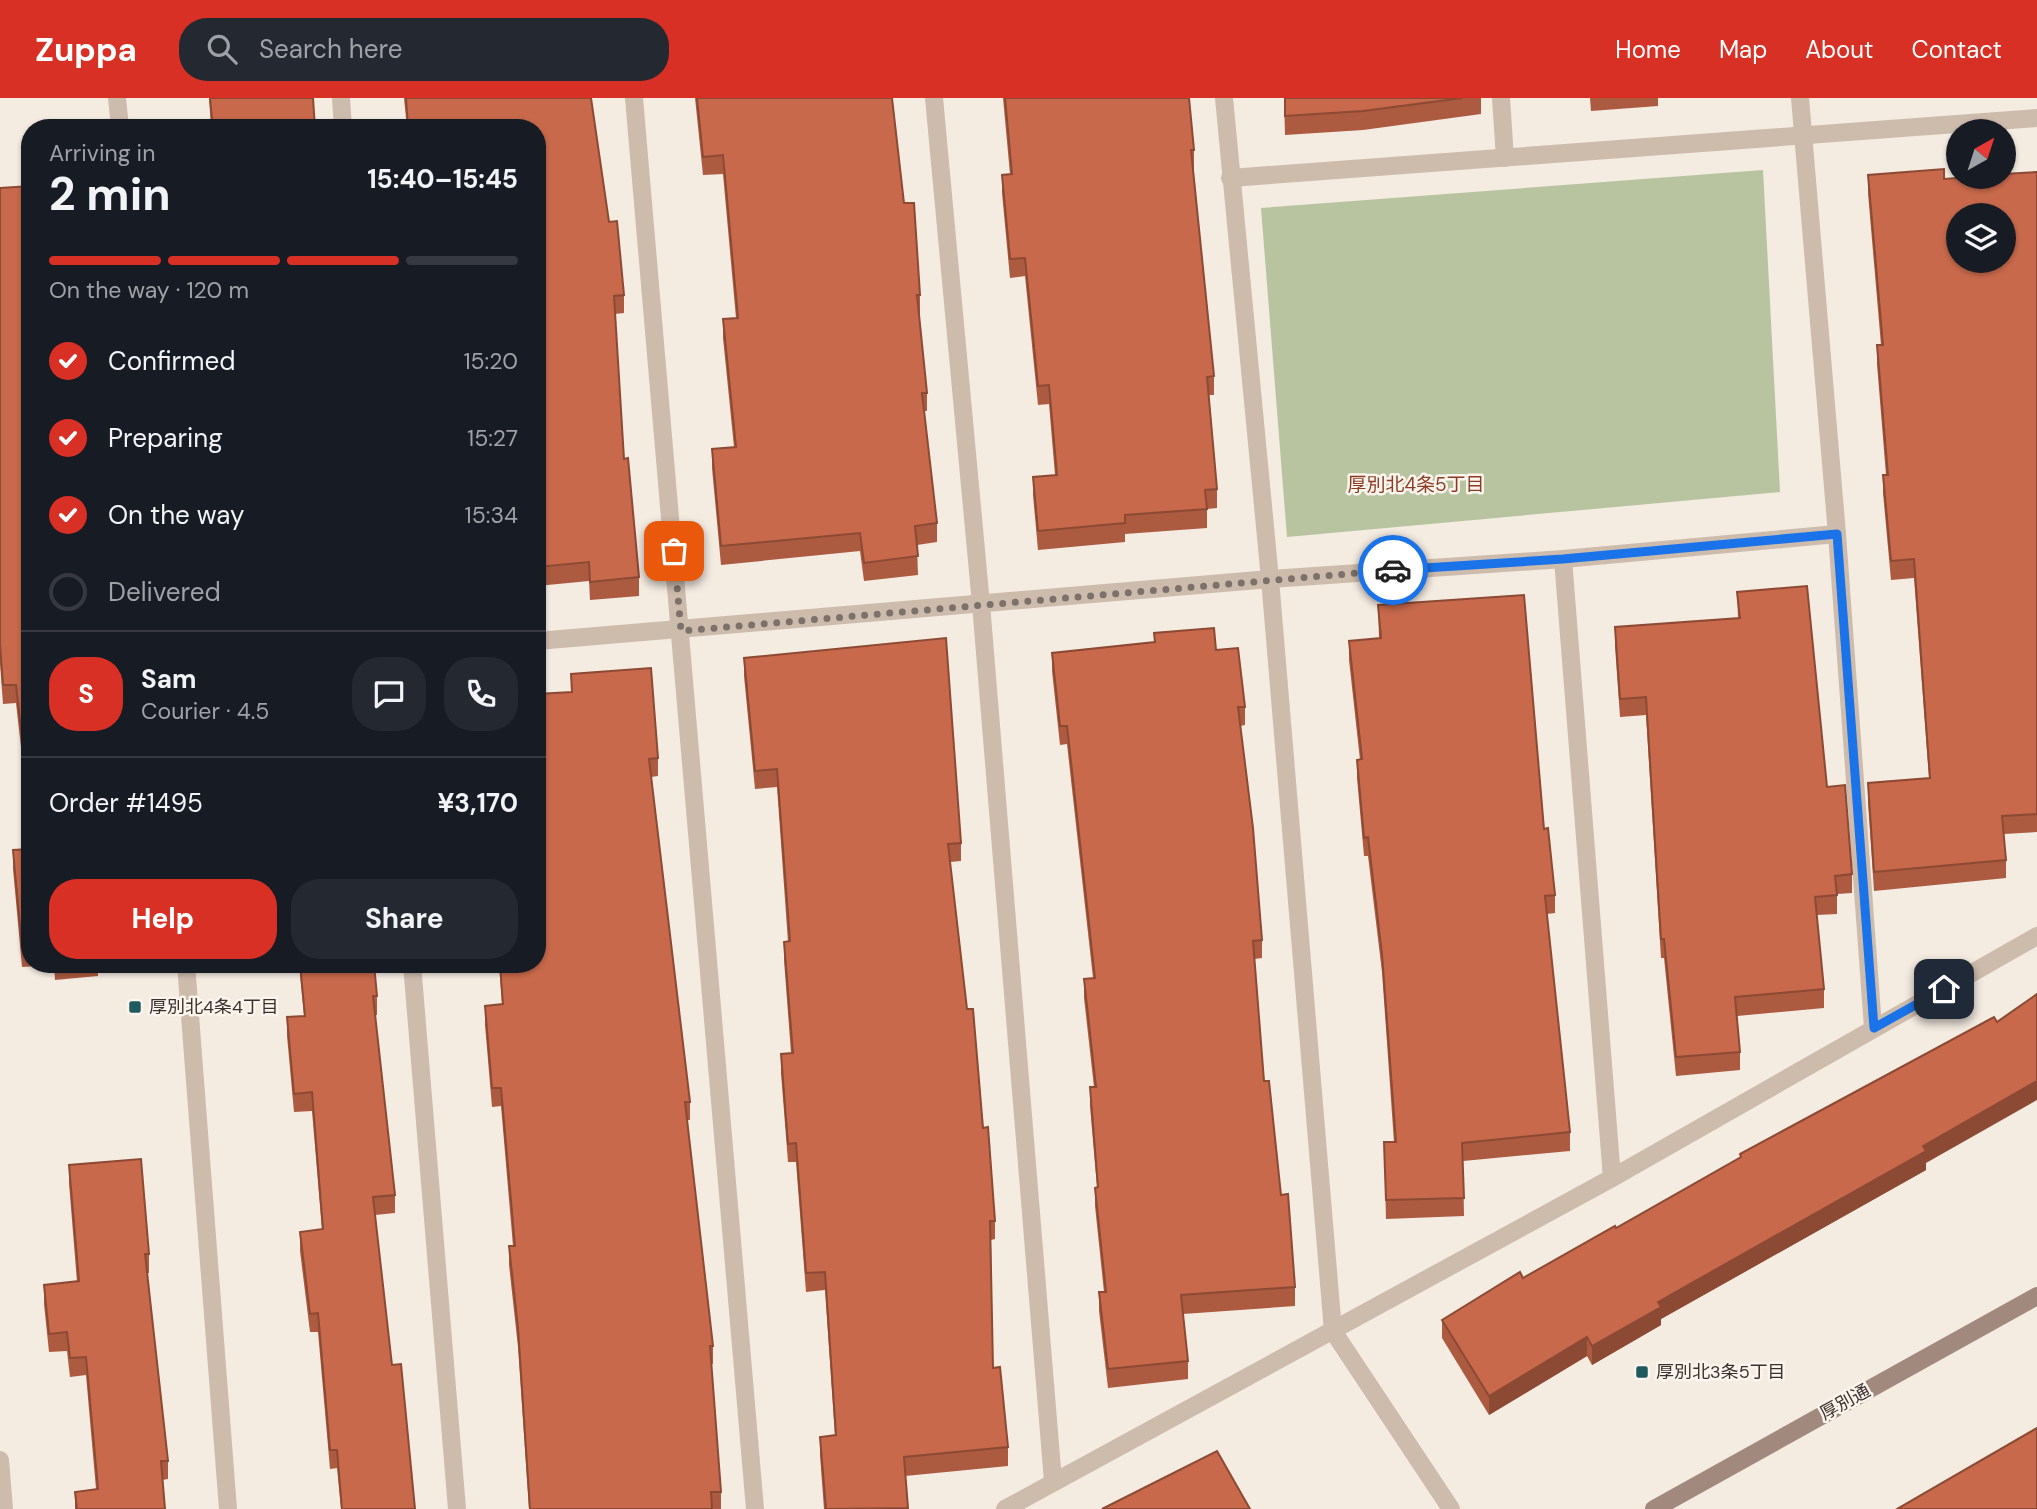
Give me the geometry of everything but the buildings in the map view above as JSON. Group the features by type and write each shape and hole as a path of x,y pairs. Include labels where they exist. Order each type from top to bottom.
{"main road":[{"name":"厚別通","path":"1654,1509 2037,1296"}],"street":[{"path":"117,98 119,119"},
{"path":"341,98 342,119"},
{"path":"635,98 755,1509"},
{"path":"934,98 981,604 1053,1481"},
{"path":"1224,98 1270,579 1333,1331 1451,1509"},
{"path":"1502,98 1505,158"},
{"path":"1800,98 1837,534 1874,1028"},
{"path":"1230,178 2037,118"},
{"path":"546,640 1270,579 1563,559 1837,534"},
{"path":"1563,559 1612,1178"},
{"path":"1005,1509 1612,1178 2037,936"},
{"path":"187,973 228,1509"},
{"path":"413,973 457,1509"},
{"path":"0,1460 4,1509"}],"green space":[{"path":"1763,170 1780,492 1287,537 1261,208"}],"way so far":[{"path":"674,551 681,631 1393,570"}],"place":[{"name":"厚別北4条4丁目","path":"135,1007"},
{"name":"厚別北3条5丁目","path":"1642,1372"}],"district":[{"name":"厚別北4条5丁目","path":"1416,484"}],"route":[{"path":"1393,570 1563,559 1837,534 1874,1028 1944,989"}]}
